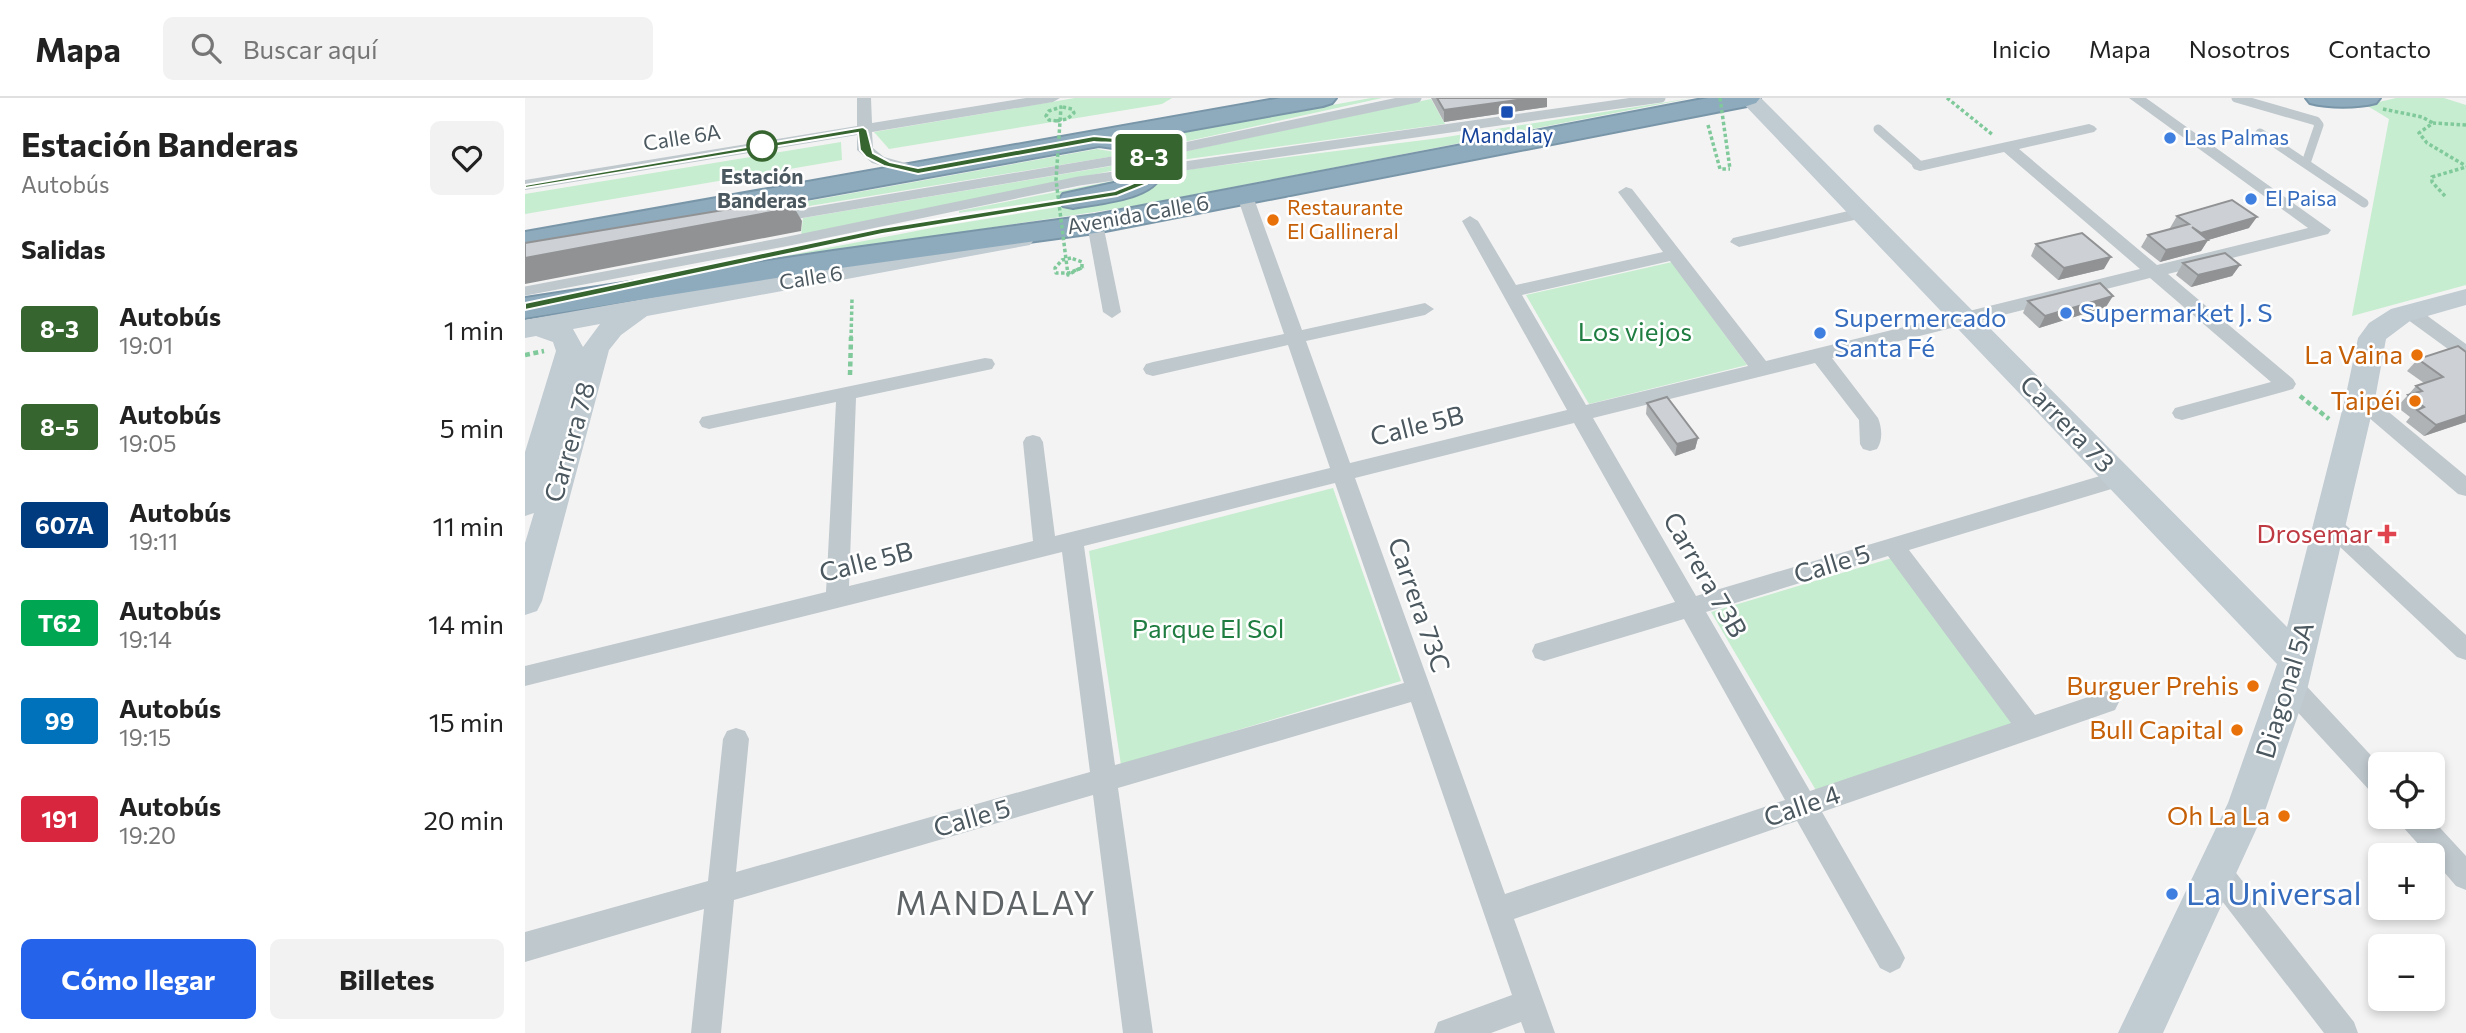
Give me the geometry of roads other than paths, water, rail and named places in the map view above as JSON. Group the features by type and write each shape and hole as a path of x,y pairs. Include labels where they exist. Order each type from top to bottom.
{"highway":[{"path":"525,242 1323,98"},
{"name":"Avenida Calle 6","path":"528,317 833,260 1095,224 1748,98"},
{"path":"2319,98 2365,98"},
{"path":"528,317 882,231 1117,193 1143,182 1149,162 1142,149 1125,142 1094,139"}],"street":[{"path":"864,98 865,150 887,164 918,171"},
{"name":"Calle 6A","path":"525,185 1053,98"},
{"name":"Carrera 73","path":"1748,98 2120,478 2294,674 2368,768"},
{"path":"2136,98 2322,230"},
{"path":"1920,166 2089,129"},
{"path":"2007,147 2286,384 2182,413"},
{"path":"1626,192 1761,369"},
{"name":"Carrera 73C","path":"1245,195 1540,1033"},
{"path":"1739,242 1861,213"},
{"name":"Carrera 73B","path":"1470,220 1890,958"},
{"path":"1095,224 1112,312"},
{"name":"Calle 6","path":"528,317 647,306 957,253 1095,224"},
{"name":"Calle 5B","path":"525,676 2322,230"},
{"path":"1511,292 1674,255"},
{"path":"2411,313 2466,297"},
{"name":"Carrera 78","path":"535,502 599,341 622,319 647,306"},
{"path":"1153,369 1425,309"},
{"path":"2411,313 2466,353"},
{"name":"Diagonal 5A","path":"2140,1033 2246,808 2294,674 2360,399 2368,352 2376,329 2395,317 2411,313"},
{"name":"Carrera 78","path":"525,601 535,502 570,351 565,336 528,317"},
{"path":"1819,355 1868,418 1871,426 1870,443"},
{"path":"709,422 985,364"},
{"path":"837,599 846,393"},
{"path":"2360,399 2466,488"},
{"path":"1033,442 1045,547"},
{"name":"Calle 5","path":"1544,651 2120,478"},
{"path":"2329,523 2466,650"},
{"path":"1073,540 1138,1033"},
{"path":"1893,546 2030,728"},
{"name":"Calle 5","path":"525,947 1419,689"},
{"name":"Calle 4","path":"1497,911 2106,702"},
{"path":"706,1033 736,740"},
{"path":"2422,829 2466,876"},
{"path":"2215,869 2343,1033"},
{"path":"1450,1033 1530,1004"}],"lane":[{"path":"525,291 783,242 1046,187 1417,98"},
{"path":"765,220 1149,162 1451,130 1661,98"},
{"path":"2236,98 2316,121 2319,125 2306,163"},
{"path":"1878,129 1920,166"},
{"path":"2260,132 2364,203"}],"place":[{"name":"Mandalay","path":"1507,112"},
{"name":"Las Palmas","path":"2170,138"},
{"name":"Estación Banderas","path":"762,146"},
{"name":"El Paisa","path":"2251,199"},
{"name":"Restaurante El Gallineral","path":"1273,220"},
{"name":"Supermarket J. S","path":"2066,313"},
{"name":"Supermercado Santa Fé","path":"1820,333"},
{"name":"La Vaina","path":"2417,355"},
{"name":"Taipéi","path":"2415,401"},
{"name":"Drosemar","path":"2387,534"},
{"name":"Burguer Prehis","path":"2253,686"},
{"name":"Bull Capital","path":"2237,730"},
{"name":"Oh La La","path":"2284,816"},
{"name":"La Universal","path":"2172,894"}],"district":[{"name":"MANDALAY","path":"996,903"}],"park label":[{"name":"Los viejos","path":"1635,332"},
{"name":"Parque El Sol","path":"1208,629"}]}
